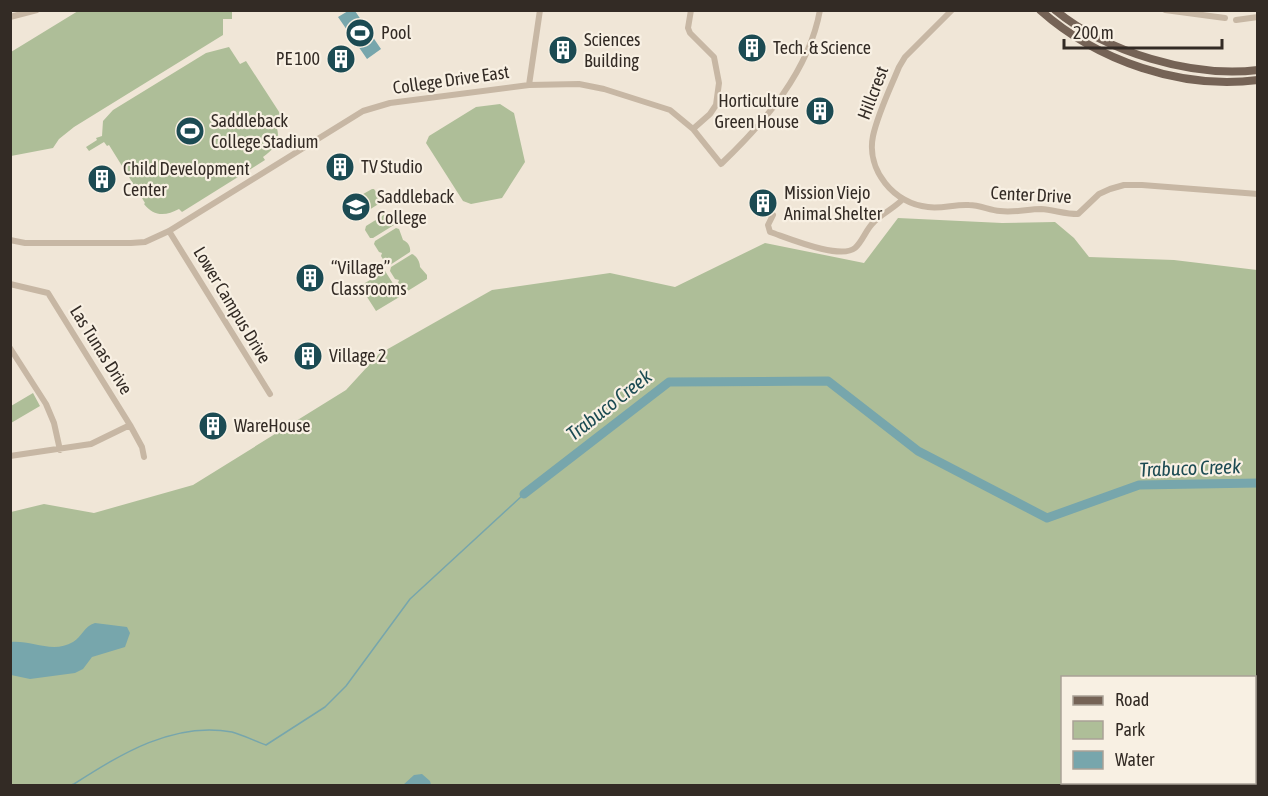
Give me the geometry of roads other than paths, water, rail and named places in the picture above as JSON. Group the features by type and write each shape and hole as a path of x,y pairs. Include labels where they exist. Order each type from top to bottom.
{"main road":[{"path":"1040,10 1069,33 1099,50 1136,66 1170,75 1213,81 1257,80"},
{"path":"1055,10 1104,40 1140,55 1171,64 1213,71 1257,70"}],"street":[{"path":"10,17 37,10"},
{"path":"529,85 540,10"},
{"path":"691,10 688,28 690,33 714,57 719,83 716,105 710,114 693,129"},
{"name":"College Drive East","path":"10,240 25,243 145,242 170,231 368,110 390,103 529,85 563,83 604,89 670,110 693,129 721,164 767,114 796,74 816,29 820,10"},
{"name":"Hillcrest","path":"903,199 890,189 877,170 873,159 872,138 905,57 952,10"},
{"path":"1165,10 1214,14 1225,18"},
{"path":"1236,20 1257,17"},
{"name":"Center Drive","path":"903,199 928,207 961,204 1003,212 1052,210 1078,214 1099,194 1124,185 1257,194"},
{"path":"773,214 768,225 770,232 833,252 846,252 859,244 872,223 891,211 903,199"},
{"name":"Lower Campus Drive","path":"170,231 270,394"},
{"name":"Las Tunas Drive","path":"10,284 48,292 130,425 142,447 144,458"},
{"path":"10,348 45,404 54,423 60,450"},
{"path":"10,456 91,444 130,425"}],"water":[{"name":"Pool","path":"348,11 355,11 381,49 367,59 338,17"},
{"path":"95,623 127,627 130,633 125,647 92,657 83,669 75,673 30,679 11,675 11,642 58,647 73,642"},
{"path":"422,774 431,785 403,785 414,775"}],"waterway":[{"name":"Trabuco Creek","path":"524,494 669,382 828,381 918,451 1047,518 1139,485 1258,483"},
{"name":"Trabuco Creek","path":"68,786 129,751 189,731 232,732 266,745 325,707 346,686 410,599 524,494"}],"place":[{"name":"Pool","path":"360,33"},
{"name":"Tech. & Science","path":"752,48"},
{"name":"Sciences Building","path":"563,50"},
{"name":"PE 100","path":"341,59"},
{"name":"Horticulture Green House","path":"820,111"},
{"name":"Saddleback College Stadium","path":"190,131"},
{"name":"TV Studio","path":"340,167"},
{"name":"Child Development Center","path":"102,179"},
{"name":"Mission Viejo Animal Shelter","path":"763,203"},
{"name":"Saddleback College","path":"356,207"},
{"name":"“Village” Classrooms","path":"310,278"},
{"name":"Village 2","path":"308,356"},
{"name":"WareHouse","path":"213,426"}]}
